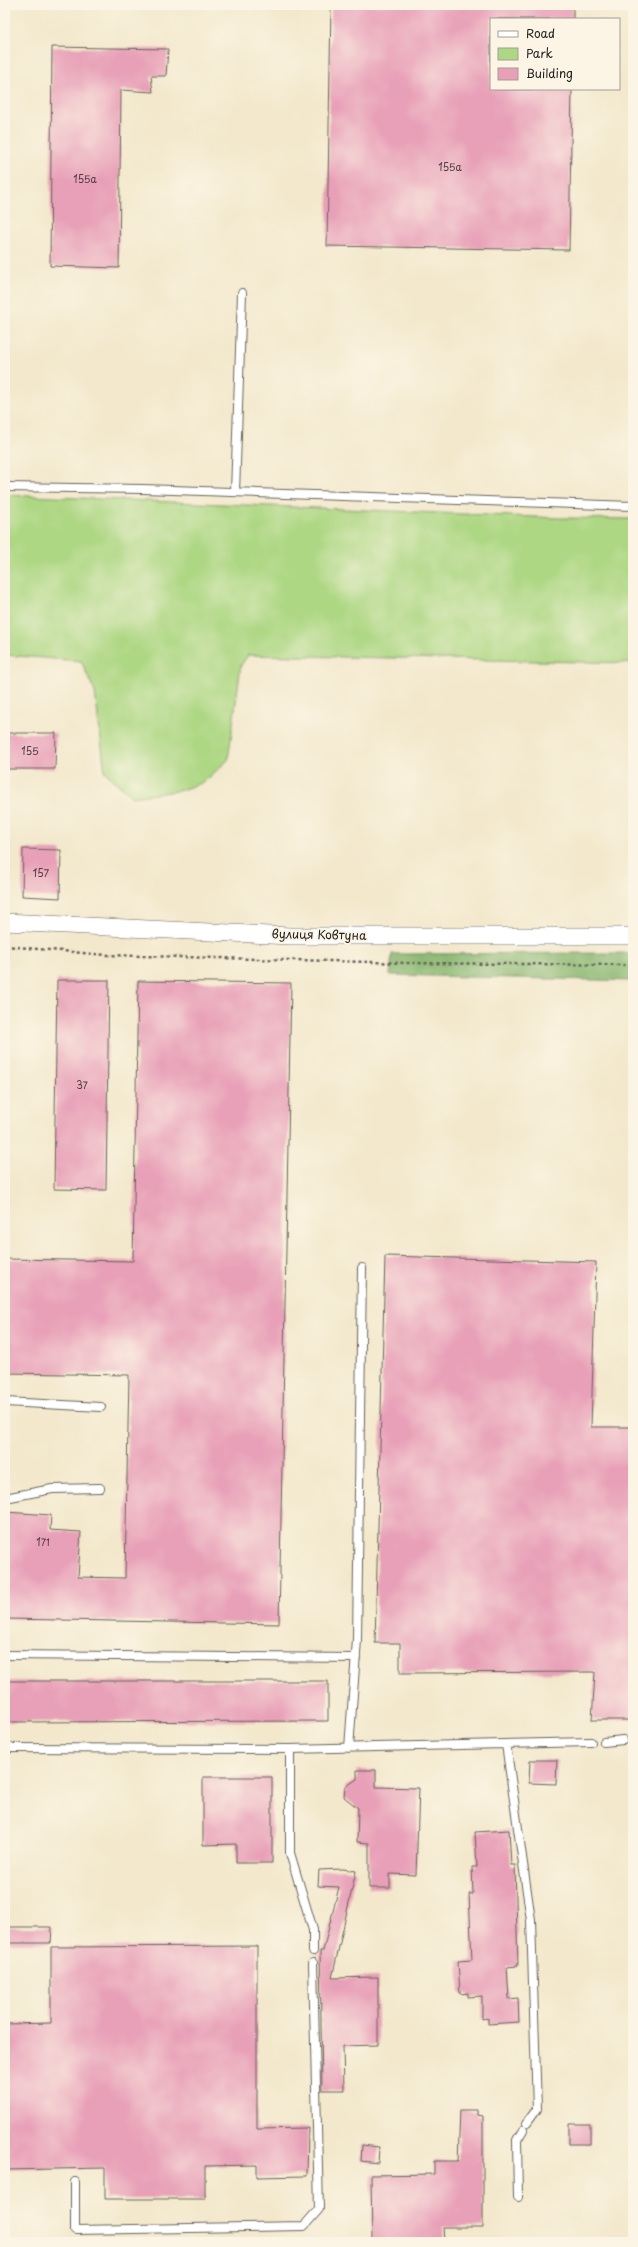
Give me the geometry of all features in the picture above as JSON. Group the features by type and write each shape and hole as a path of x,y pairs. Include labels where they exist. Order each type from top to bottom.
{"street":[{"name":"вулиця Ковтуна","path":"5,922 290,936 633,936"}],"lane":[{"path":"235,492 242,293"},
{"path":"5,487 235,492 633,506"},
{"path":"349,1748 356,1658 362,1268"},
{"path":"5,1402 101,1407"},
{"path":"5,1498 52,1489 100,1488"},
{"path":"5,1655 356,1658"},
{"path":"604,1742 623,1740"},
{"path":"5,1748 290,1749 592,1742"},
{"path":"506,1744 531,1920 536,2109 517,2140 518,2197"},
{"path":"290,1749 290,1853 313,1930 313,1951"},
{"path":"75,2182 75,2230 304,2226 319,2209 313,1963"}],"path":[{"path":"5,946 106,955 407,963 633,964"}],"green space":[{"path":"5,495 559,518 633,519 633,663 248,655 241,665 228,760 204,782 178,791 132,797 105,772 95,692 81,661 5,655"},
{"path":"633,953 633,981 390,975 392,954"}],"building":[{"path":"331,5 573,5 573,18 490,18 490,90 572,90 569,250 327,246"},
{"path":"52,47 168,49 166,76 151,76 153,92 121,90 119,268 50,266"},
{"path":"5,733 56,733 55,769 5,769"},
{"path":"23,849 61,850 60,898 22,896"},
{"path":"57,980 109,980 106,1190 54,1189"},
{"path":"138,981 291,983 279,1624 5,1619 5,1512 51,1515 50,1530 81,1532 78,1577 125,1578 129,1375 5,1373 5,1259 133,1261"},
{"path":"385,1256 596,1262 591,1427 633,1427 633,1720 592,1720 595,1672 400,1673 400,1643 375,1643"},
{"path":"5,1681 328,1681 328,1721 5,1722"},
{"path":"530,1760 557,1760 556,1784 529,1783"},
{"path":"357,1770 376,1770 376,1787 419,1788 416,1875 390,1874 390,1888 369,1888 369,1843 357,1842 358,1808 344,1797 345,1787 357,1779"},
{"path":"203,1777 272,1777 272,1863 236,1863 236,1844 203,1845"},
{"path":"509,1830 511,1865 515,1865 518,1966 507,1967 509,1999 518,1998 519,2022 488,2024 488,2018 482,2019 482,1996 468,1997 468,1993 460,1994 458,1961 472,1960 469,1894 473,1894 472,1867 477,1867 475,1832"},
{"path":"343,1869 356,1871 332,1978 378,1977 378,2045 343,2046 344,2090 322,2090 320,1951 323,1951 339,1887 318,1886 319,1870"},
{"path":"5,1927 52,1927 51,1943 5,1943"},
{"path":"257,1946 257,2129 308,2128 307,2176 257,2177 257,2165 205,2166 205,2199 105,2199 105,2168 5,2170 5,2024 51,2023 51,1947"},
{"path":"460,2110 477,2110 477,2115 483,2116 483,2227 443,2227 444,2242 372,2242 371,2175 434,2174 434,2161 458,2161"},
{"path":"569,2124 590,2124 590,2144 569,2144"},
{"path":"362,2145 379,2147 378,2163 361,2161"}]}
